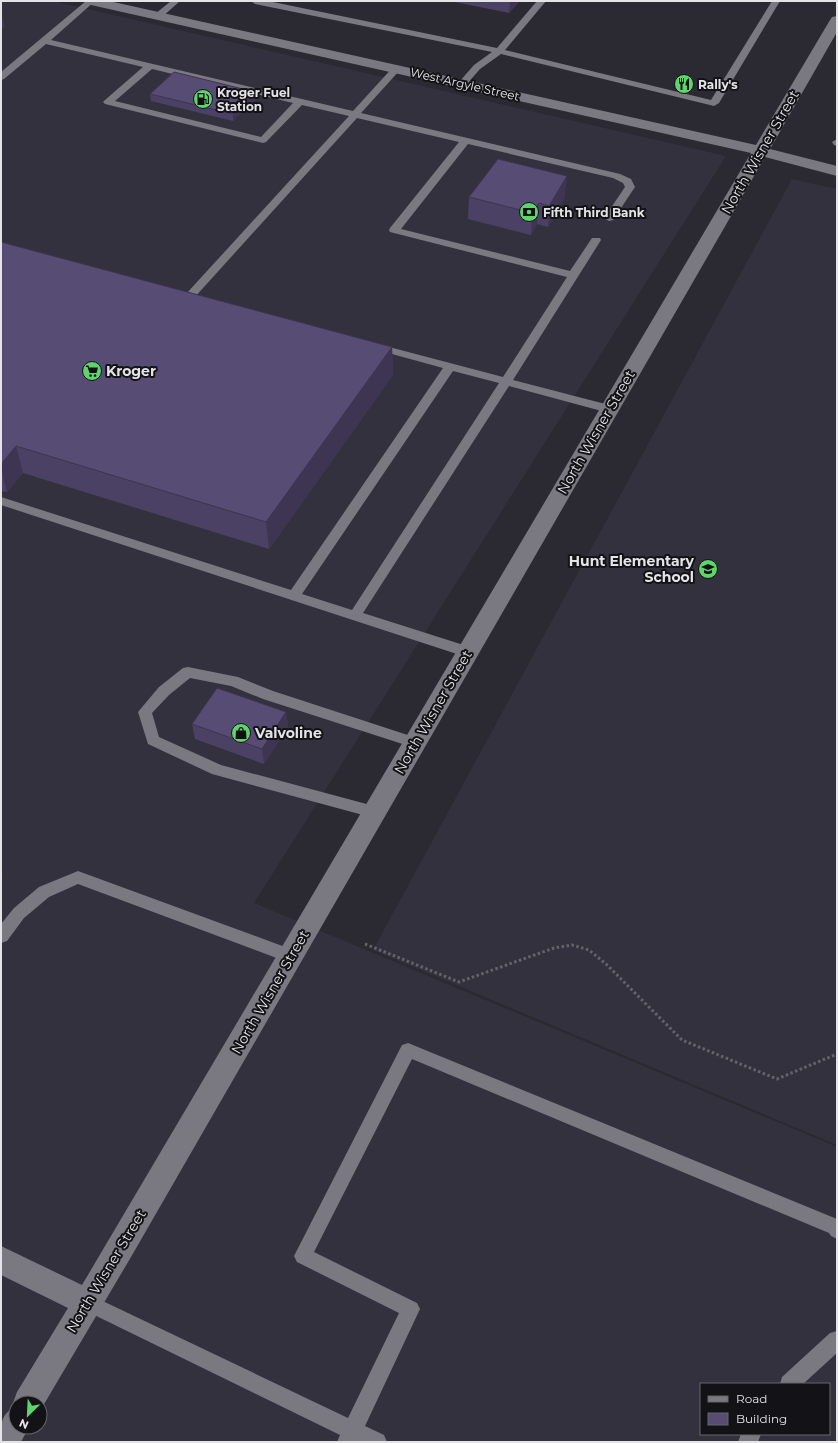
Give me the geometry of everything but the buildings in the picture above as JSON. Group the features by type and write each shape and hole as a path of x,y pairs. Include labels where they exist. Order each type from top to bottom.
{"street":[{"name":"West Argyle Street","path":"91,1 760,150 799,163 837,171"},
{"name":"North Wisner Street","path":"33,1395 88,1303 837,20"},
{"path":"1,1260 88,1303"}],"lane":[{"path":"1,77 91,1"},
{"path":"158,16 176,1"},
{"path":"255,1 499,51 714,103 776,1"},
{"path":"463,83 477,67 499,51 542,1"},
{"path":"45,41 616,176 627,181 630,187 609,218"},
{"path":"151,65 108,102 263,140 300,101"},
{"path":"204,299 186,295 397,68"},
{"path":"466,140 394,230 573,275"},
{"path":"355,615 596,240"},
{"path":"367,344 609,409"},
{"path":"294,596 450,367"},
{"path":"1,502 468,652"},
{"path":"374,812 217,770 153,740 146,712 164,691 188,672 234,681 282,700 415,742"},
{"path":"1,936 19,913 44,892 78,877 290,956"},
{"path":"350,1436 411,1309 303,1256 408,1050 835,1227 837,1230"},
{"path":"88,1303 350,1436 377,1442"},
{"path":"790,1383 837,1340"}],"path":[{"path":"365,944 459,982 554,948 572,945 589,950 606,964 682,1040 777,1079 837,1054"}],"shaded area":[{"path":"1,1 53,1 726,156 254,903 837,1147 837,1442 1,1442"},
{"name":"Hunt Elementary School","path":"792,179 837,189 837,1145 373,950"}],"place":[{"name":"Rally's","path":"684,84"},
{"name":"Kroger Fuel Station","path":"203,99"},
{"name":"Fifth Third Bank","path":"529,212"},
{"name":"Kroger","path":"92,371"},
{"name":"Hunt Elementary School","path":"708,569"},
{"name":"Valvoline","path":"241,733"}]}
